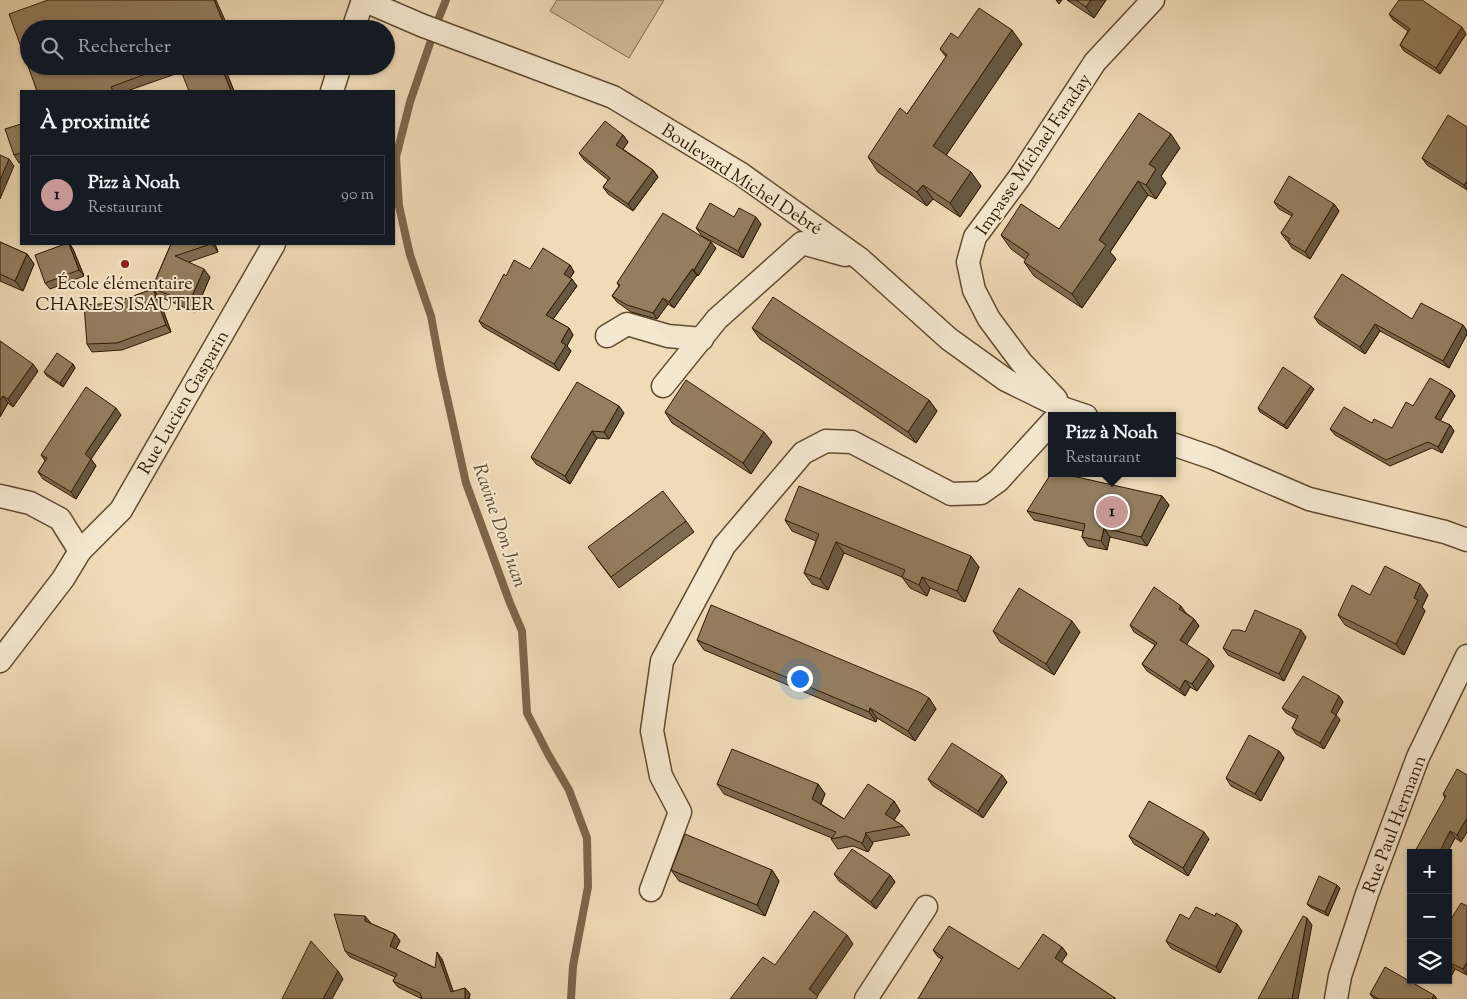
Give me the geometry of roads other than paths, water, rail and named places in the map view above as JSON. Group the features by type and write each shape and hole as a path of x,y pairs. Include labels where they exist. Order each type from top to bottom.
{"street":[{"name":"Boulevard Michel Debré","path":"363,0 421,25 613,97 741,174 860,259 949,339 1052,412"},
{"path":"356,20 363,0"},
{"name":"Impasse Michael Faraday","path":"1055,412 989,319 974,290 968,262 975,236 1019,178 1095,62 1153,0"},
{"path":"332,90 337,75"},
{"path":"663,386 716,320 802,243 860,259"},
{"name":"Rue Lucien Gasparin","path":"0,660 63,579 80,552 120,510 273,245"},
{"path":"607,336 627,324 668,336 702,338"},
{"path":"651,890 680,812 661,776 652,731 662,661 724,546 803,453 826,441 852,442 951,494 981,493 998,481 1048,427"},
{"path":"1176,445 1213,458 1308,499 1445,532 1467,540"},
{"path":"0,496 30,503 60,519 80,552"},
{"name":"Rue Paul Hermann","path":"1336,999 1340,976 1364,903 1418,757 1467,656"},
{"path":"866,999 926,907"}],"waterway":[{"name":"Ravine Don Juan","path":"446,0 410,102 396,157 399,206 410,255 431,316 466,483 522,631 527,713 569,790 587,838 588,887 573,966 571,999"}],"place":[{"name":"École élémentaire CHARLES ISAUTIER","path":"125,264"},
{"name":"Pizz à Noah","path":"1112,512"}]}
